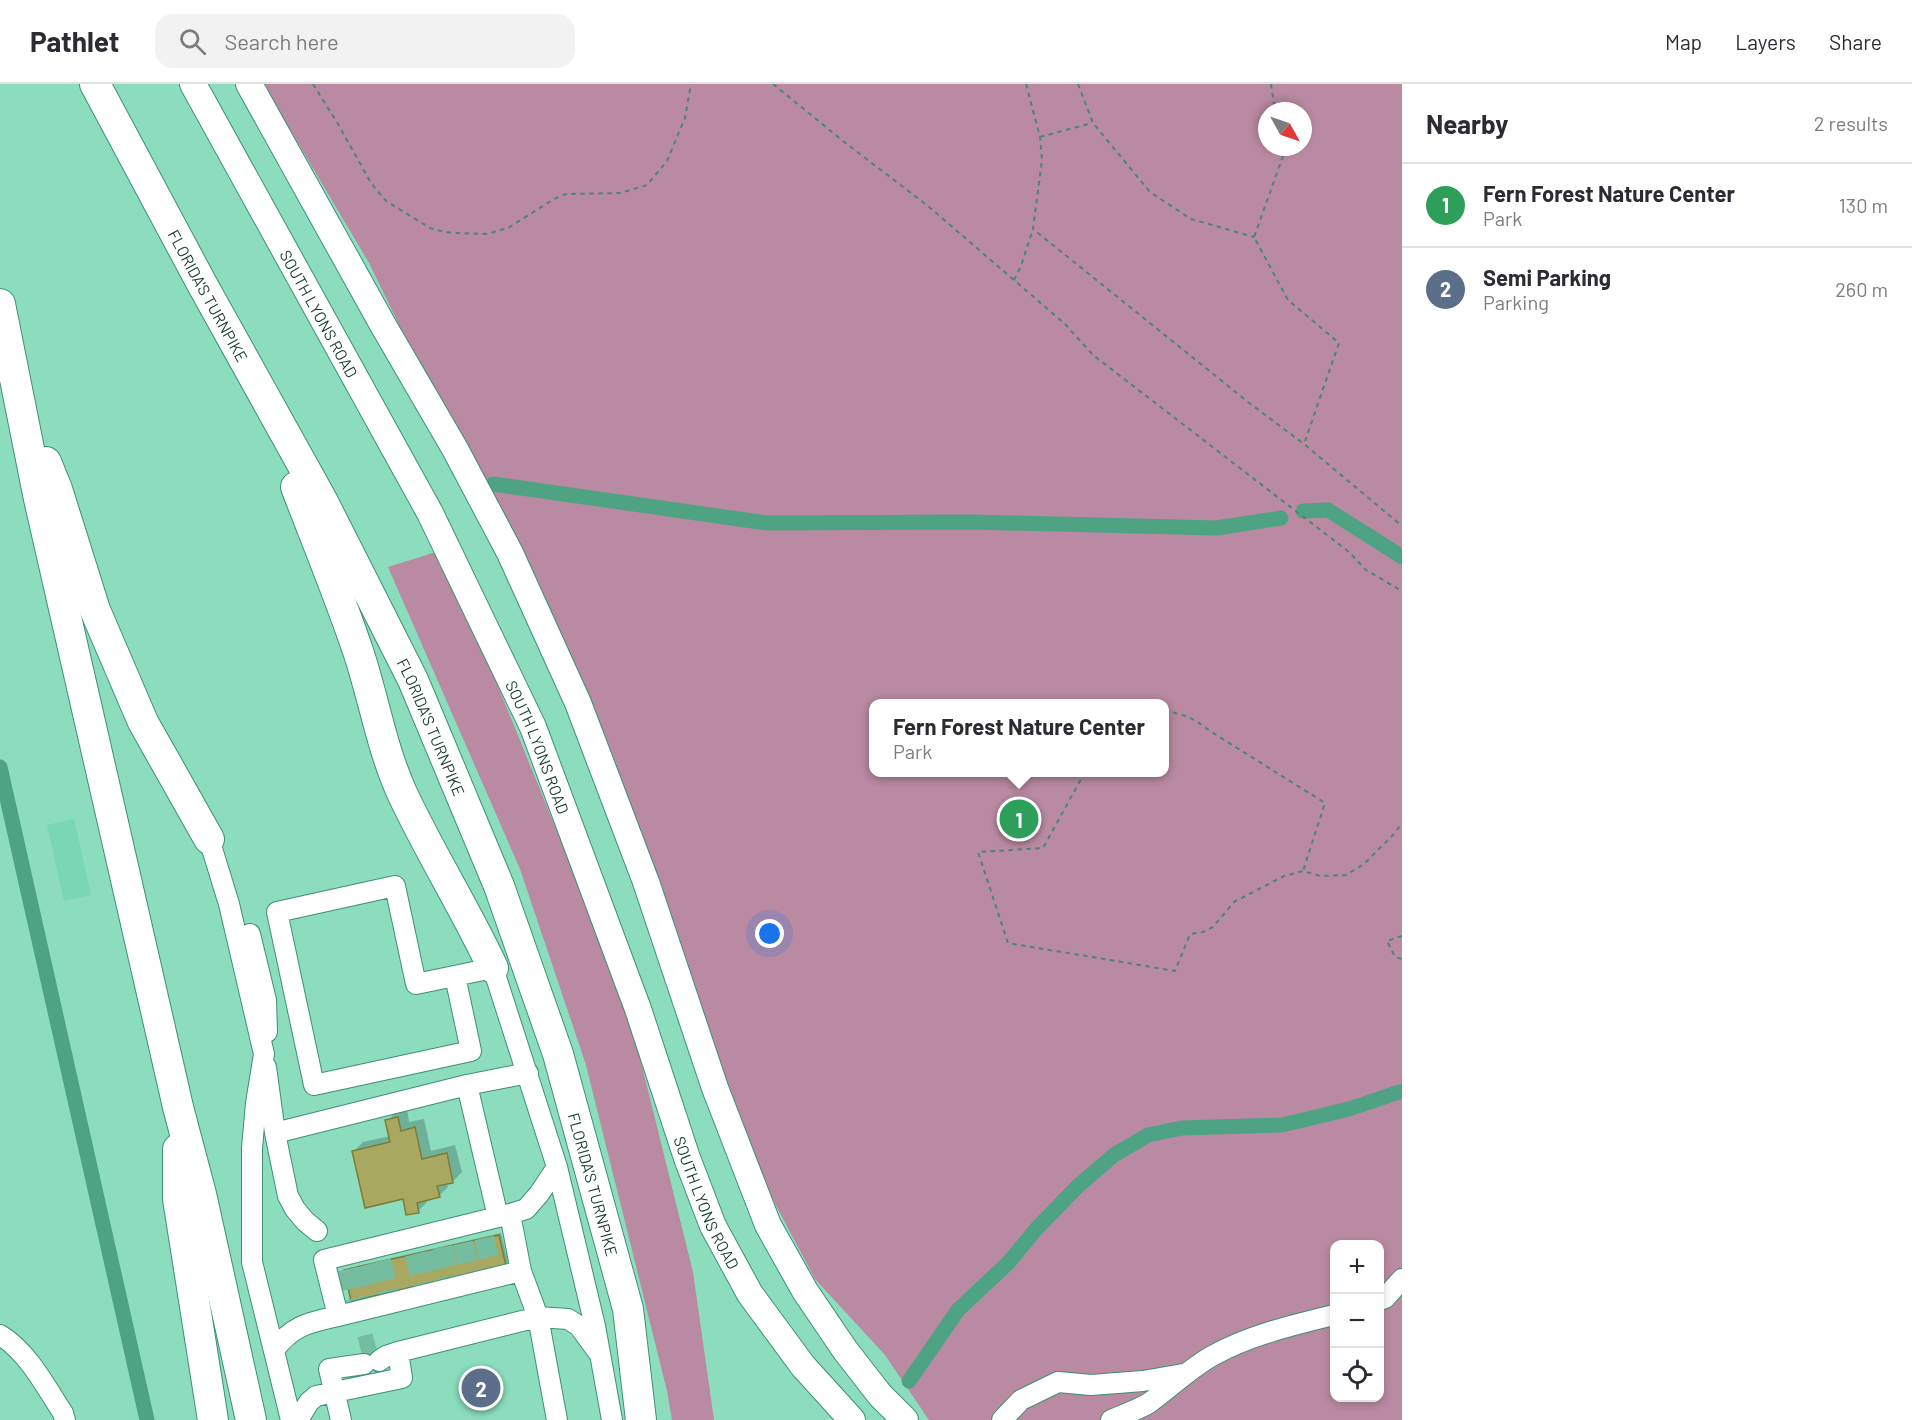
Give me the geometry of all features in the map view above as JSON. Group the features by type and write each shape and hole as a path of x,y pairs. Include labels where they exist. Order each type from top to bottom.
{"highway":[{"name":"FLORIDA'S TURNPIKE","path":"95,84 202,284 322,500 413,680 500,886 558,1054 628,1310 641,1420"},
{"path":"0,304 39,499 178,1107 201,1194 251,1420"},
{"path":"20,398 57,489 95,610 143,722 209,839"},
{"path":"277,418 283,453 352,635 402,792 442,871 471,921 493,968"},
{"path":"178,1107 178,1199 213,1420"},
{"path":"628,1310 651,1380 658,1420"}],"main road":[{"name":"SOUTH LYONS ROAD","path":"193,84 430,513 532,727 638,1009 687,1158 713,1226 750,1294 803,1366 852,1420"},
{"path":"249,84 383,326 455,449 515,564 578,703 642,871 715,1088 768,1225 805,1291 844,1350 880,1395 905,1420"}],"street":[{"path":"209,839 238,889 266,1000 268,1024 252,1148 252,1262 291,1420"},
{"path":"209,839 229,904 264,1054 275,1133 288,1196 295,1209 317,1231"},
{"path":"455,976 471,1051 314,1086 277,912 395,886 416,984 493,968 557,1167 601,1356 612,1420"},
{"path":"266,1000 294,994"},
{"path":"275,1133 467,1084 528,1073"},
{"path":"467,1084 503,1272 538,1317 557,1420"},
{"path":"338,1316 324,1260 396,1250 462,1235 493,1224 526,1209 557,1167"},
{"path":"274,1350 284,1337 306,1323 338,1316 373,1302 503,1272"},
{"path":"1384,1298 1402,1279"},
{"path":"1111,1420 1147,1404 1212,1356 1289,1326 1330,1316"},
{"path":"340,1420 329,1369 373,1357 538,1317 568,1319 584,1332 601,1356"},
{"path":"0,1335 8,1340 36,1371 63,1413 65,1420"},
{"path":"298,1420 309,1402 316,1396 402,1378 373,1357"},
{"path":"1002,1420 1022,1401 1058,1382 1091,1385 1143,1381 1186,1374"}],"path":[{"path":"313,84 338,123 371,183 386,201 432,229 452,233 487,234 508,228 566,194 620,193 647,185 667,161 685,118 691,84"},
{"path":"773,84 928,206 1065,324 1093,355 1349,552 1366,570 1402,591"},
{"path":"1013,280 1021,266 1033,229 1042,160 1040,137 1026,84"},
{"path":"1078,84 1093,123 1150,192 1191,219 1254,237 1288,300 1339,343 1304,444"},
{"path":"1271,84 1274,102"},
{"path":"1040,137 1093,123"},
{"path":"1254,237 1283,156"},
{"path":"1033,229 1248,402 1304,444 1402,526"},
{"path":"1169,712 1182,713 1194,718 1210,731 1324,802 1303,871"},
{"path":"1082,777 1043,848 978,852 1008,943 1175,971 1190,934 1214,927 1234,902 1284,876 1303,871 1320,876 1346,875 1364,864 1402,823"},
{"path":"1402,936 1387,941 1395,957 1402,959"}],"shaded area":[{"path":"263,84 1402,84 1402,1420 929,1420 885,1355 815,1279 763,1181 510,553 369,263"},
{"path":"436,552 495,679 559,836 591,915 638,1050 693,1272 714,1420 672,1420 667,1391 586,1065 520,869 388,567"},
{"path":"74,819 91,895 64,901 47,825"}],"building":[{"path":"398,1117 401,1131 415,1127 422,1159 447,1153 453,1183 437,1186 440,1197 417,1203 419,1213 406,1215 403,1199 365,1208 352,1151 390,1142 385,1120"},
{"path":"499,1235 506,1266 351,1301 344,1270"}],"waterway":[{"path":"493,484 767,523 970,522 1217,528 1281,518"},
{"path":"1303,511 1328,510 1402,557"},
{"path":"0,767 147,1420"},
{"path":"909,1381 958,1310 1009,1262 1037,1228 1078,1186 1114,1155 1148,1135 1182,1128 1282,1125 1349,1109 1402,1091"}],"tunnel":[{"path":"484,1238 491,1269"},
{"path":"463,1243 470,1274"},
{"path":"443,1247 449,1279"},
{"path":"429,1251 436,1282"},
{"path":"415,1254 423,1285"},
{"path":"381,1261 389,1292"},
{"path":"362,1266 370,1296"},
{"path":"348,1269 355,1300"},
{"path":"360,1347 375,1343"},
{"path":"346,1366 366,1374 381,1370"}],"place":[{"name":"Fern Forest Nature Center","path":"1019,819"},
{"name":"Semi Parking","path":"481,1388"}]}
